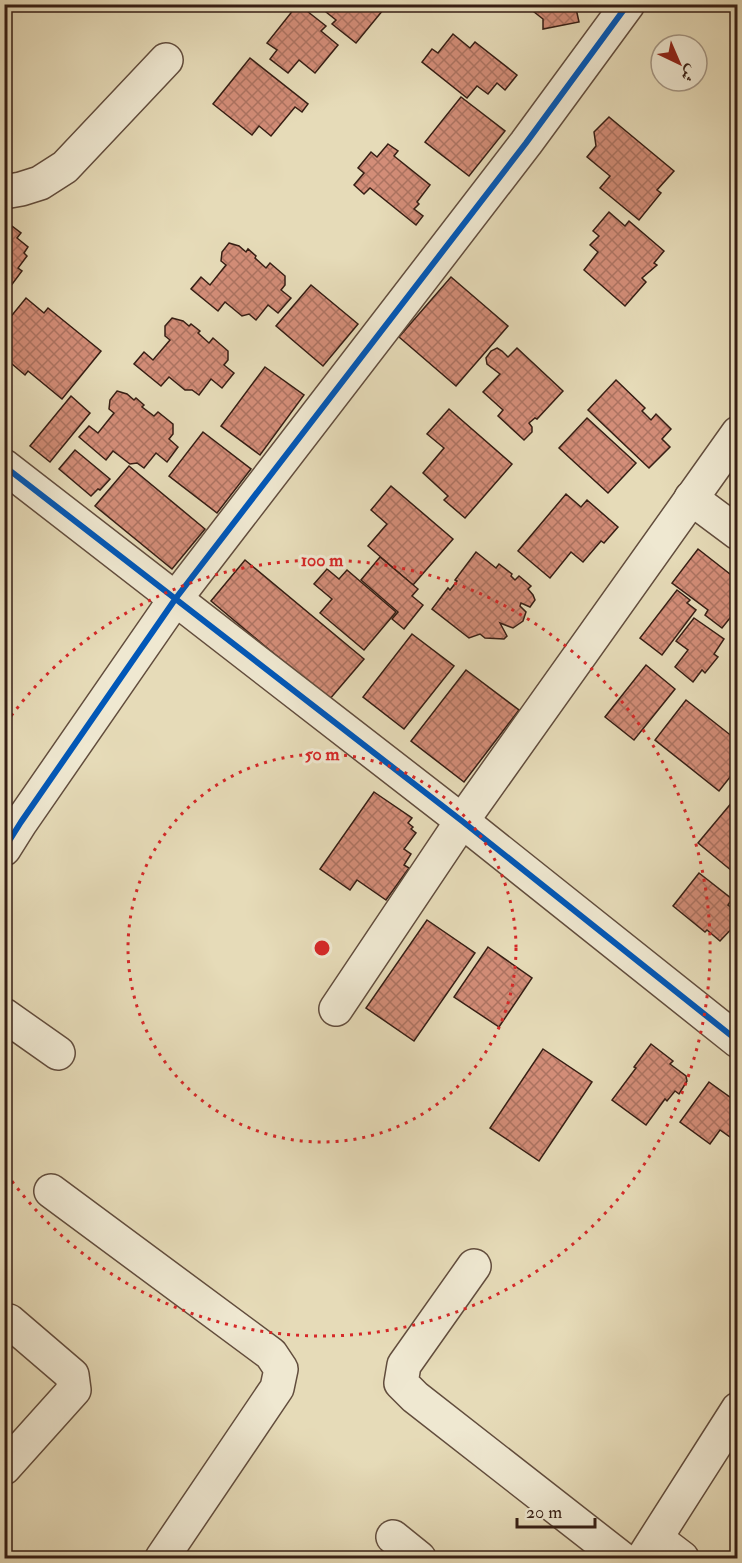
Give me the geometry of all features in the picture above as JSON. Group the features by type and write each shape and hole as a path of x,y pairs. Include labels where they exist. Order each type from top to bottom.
{"street":[{"path":"4,849 176,598 526,143 628,4"},
{"path":"4,192 40,183 65,168 166,60"},
{"path":"336,1009 462,821 738,433"},
{"path":"4,466 462,821 738,1041"},
{"path":"691,498 738,533"},
{"path":"4,1015 58,1053"},
{"path":"51,1191 271,1353 281,1369 277,1388 162,1558"},
{"path":"474,1266 404,1365 401,1383 415,1397 621,1558"},
{"path":"4,1468 74,1390 72,1375 9,1321"},
{"path":"682,1558 650,1549 738,1409"},
{"path":"393,1537 419,1558"}],"building":[{"path":"298,4 326,26 321,31 338,45 315,73 299,60 288,73 270,59 277,50 267,43"},
{"path":"316,4 388,4 356,43 332,24 336,20"},
{"path":"524,4 575,4 579,22 543,29 543,19"},
{"path":"453,34 470,48 475,42 517,75 505,90 497,83 488,94 477,86 467,98 422,62 432,49 438,53"},
{"path":"250,58 308,104 302,112 295,107 271,136 259,126 252,135 213,104"},
{"path":"461,97 505,131 469,176 425,142"},
{"path":"609,117 674,171 657,190 661,193 639,220 600,188 610,176 587,157 596,146 594,132"},
{"path":"388,144 398,151 394,156 430,185 414,209 423,216 416,225 370,188 364,194 354,185 364,173 358,168 371,152 377,157"},
{"path":"609,212 625,226 629,221 664,251 654,263 657,265 642,278 646,282 625,306 584,270 598,252 590,245 599,236 593,231"},
{"path":"4,220 21,233 17,238 28,247 24,253 27,256 18,268 22,271 4,295"},
{"path":"229,243 239,246 246,252 248,249 266,268 270,263 285,276 285,285 281,290 291,298 278,313 268,305 256,320 249,314 242,316 225,302 218,311 191,289 201,277 210,285 226,265 221,261 222,252"},
{"path":"451,277 508,326 456,386 399,337"},
{"path":"311,285 358,324 323,366 276,326"},
{"path":"26,298 44,313 48,308 101,351 62,399 28,371 25,375 6,359 9,355 4,351 4,325"},
{"path":"172,318 183,321 189,326 191,324 209,343 213,338 228,351 228,360 224,365 234,373 222,388 211,379 199,395 192,390 185,390 169,377 161,386 134,364 144,352 153,360 170,340 165,336 165,326"},
{"path":"497,348 508,357 517,348 563,391 537,419 529,423 532,432 524,440 498,416 503,410 483,392 500,374 487,364 486,358 491,351"},
{"path":"265,367 304,395 260,455 221,426"},
{"path":"616,380 645,408 642,411 651,420 656,414 671,429 662,439 670,447 649,468 588,410"},
{"path":"117,391 127,394 134,400 136,398 144,405 142,407 154,416 158,412 173,424 173,434 169,439 178,447 167,462 156,453 144,468 137,463 130,464 113,451 106,460 79,437 89,426 98,433 114,413 109,409 110,400"},
{"path":"71,396 90,413 50,462 30,446"},
{"path":"449,409 512,464 465,518 444,500 448,496 423,473 444,448 427,434"},
{"path":"587,418 636,463 608,493 559,448"},
{"path":"203,432 251,469 217,513 169,476"},
{"path":"75,450 110,479 91,496 59,469"},
{"path":"129,466 205,529 172,569 95,506"},
{"path":"391,486 453,539 413,585 368,546 387,524 371,510"},
{"path":"566,494 581,507 587,500 618,527 604,543 601,541 583,562 571,552 550,578 518,551"},
{"path":"698,549 730,574 735,568 738,570 738,608 722,628 705,615 708,610 672,583"},
{"path":"476,552 496,568 499,564 512,574 515,580 519,576 531,586 528,589 535,600 530,607 521,603 520,606 526,612 523,621 513,628 500,623 507,636 504,639 485,638 480,634 469,638 432,609 448,588 450,590 457,581 455,580"},
{"path":"380,557 418,589 412,596 423,605 404,629 392,619 398,612 361,580"},
{"path":"245,560 364,659 329,700 211,601"},
{"path":"327,569 339,579 347,570 396,612 364,650 320,613 332,599 314,584"},
{"path":"677,590 690,600 687,603 696,610 662,655 640,638"},
{"path":"694,618 724,639 714,654 718,657 705,673 702,670 693,682 675,667 688,650 676,641"},
{"path":"412,634 454,666 404,729 363,697"},
{"path":"646,665 675,689 634,740 605,717"},
{"path":"466,670 519,710 464,782 411,741"},
{"path":"686,700 738,741 738,767 719,791 655,740"},
{"path":"374,792 412,818 408,823 416,833 404,849 411,854 404,865 409,868 386,900 357,880 350,890 320,869"},
{"path":"738,795 738,876 698,843"},
{"path":"699,873 732,899 728,905 738,913 738,922 720,941 673,906"},
{"path":"427,920 475,953 414,1041 366,1008"},
{"path":"488,947 532,978 499,1027 454,997"},
{"path":"738,969 738,982 731,975"},
{"path":"651,1044 673,1061 670,1064 686,1076 687,1081 679,1094 675,1091 667,1101 665,1099 646,1125 612,1100"},
{"path":"543,1049 592,1082 539,1161 490,1128"},
{"path":"709,1082 738,1103 735,1111 738,1113 738,1127 730,1137 720,1130 710,1144 680,1122"}],"cycle path":[{"path":"4,849 176,598 526,143 628,4"},
{"path":"4,466 462,821 738,1041"}]}
